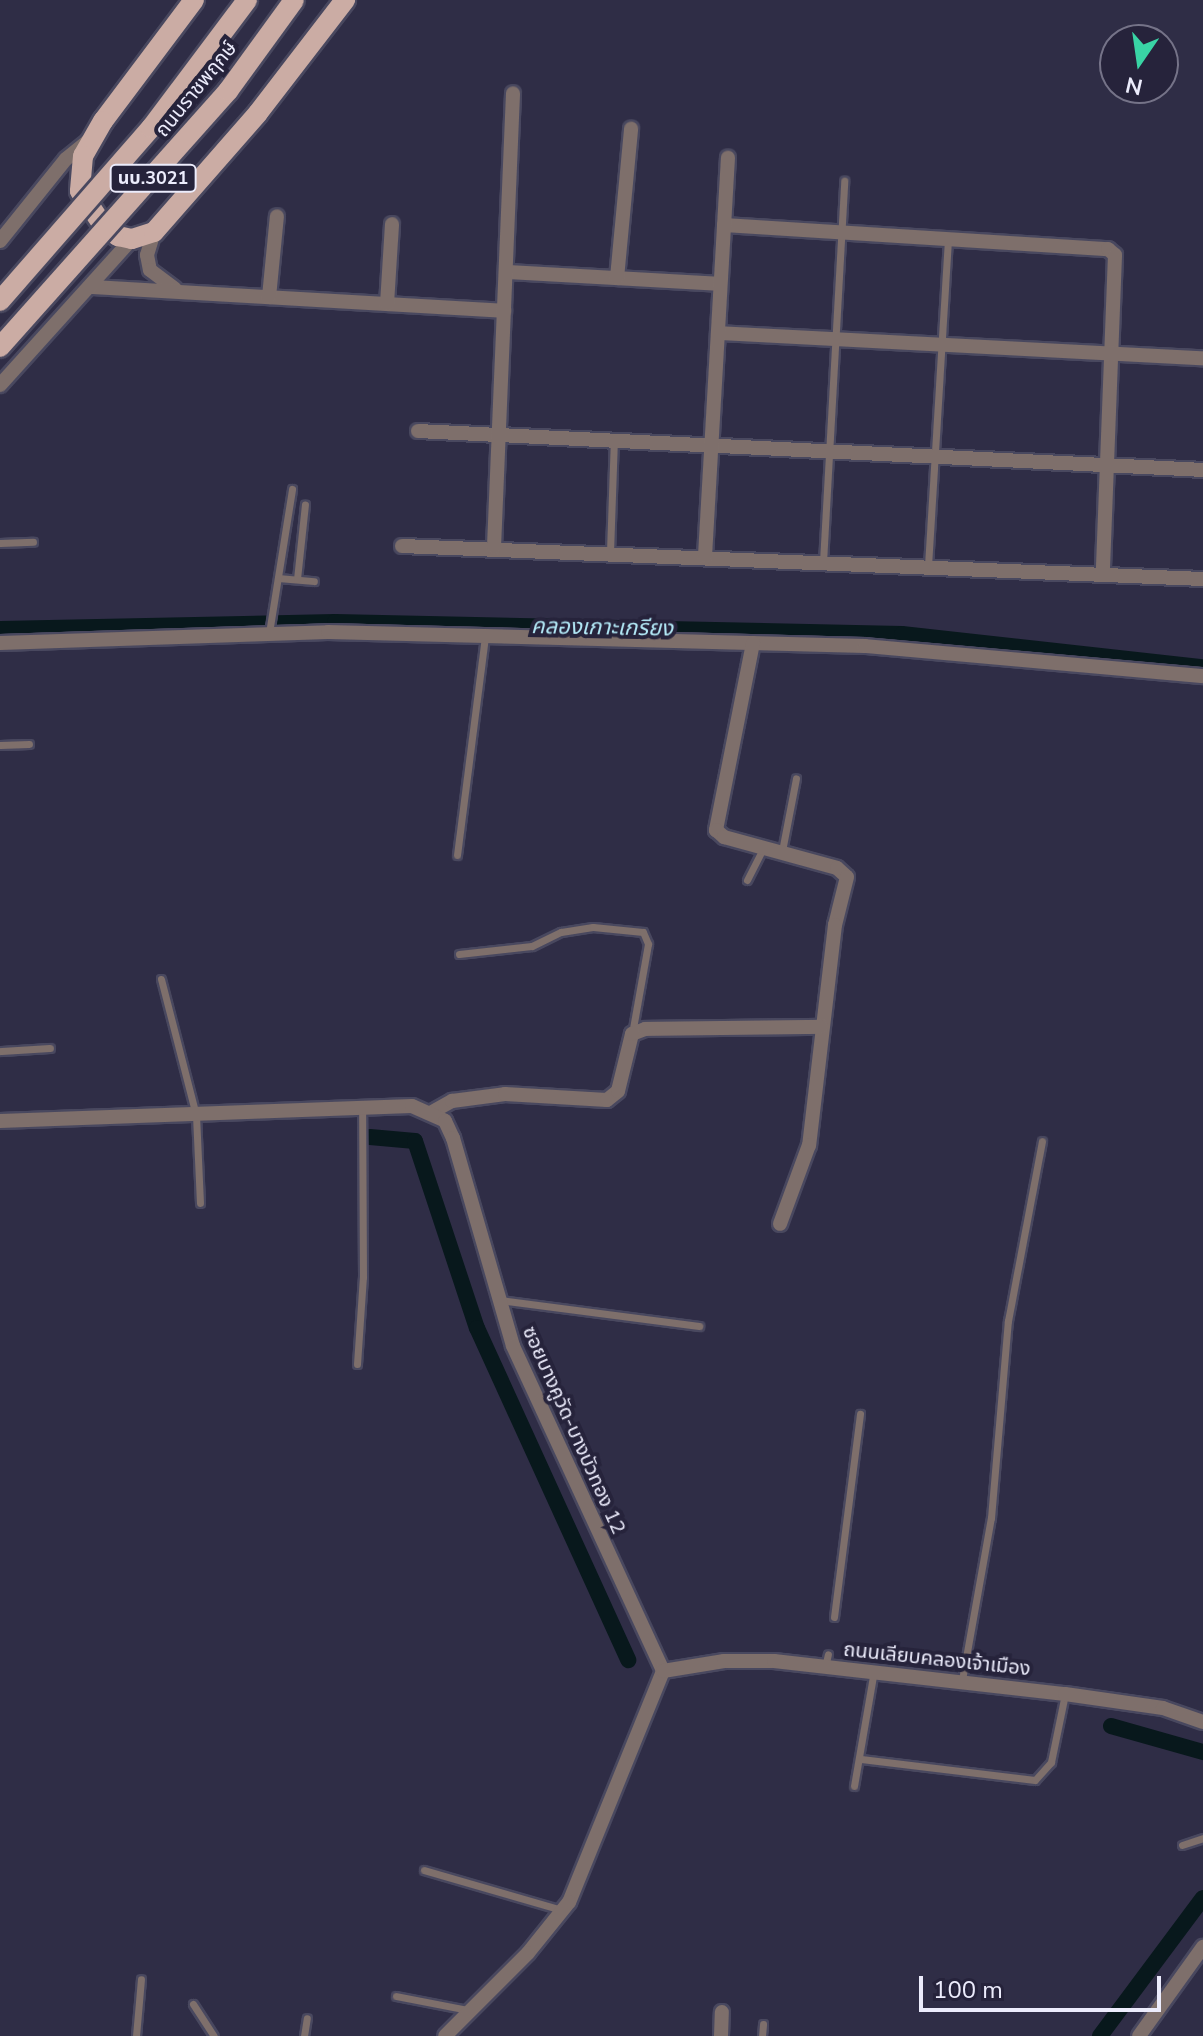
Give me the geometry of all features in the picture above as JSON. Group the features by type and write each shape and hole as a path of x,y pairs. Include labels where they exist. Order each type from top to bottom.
{"main road":[{"path":"194,0 90,140 79,173 80,191 104,227 132,239 154,232 258,113 345,0"},
{"name":"ถนนราชพฤกษ์","path":"0,301 151,128 247,0"},
{"name":"ถนนราชพฤกษ์","path":"0,347 228,91 294,0"}],"street":[{"path":"494,547 513,93"},
{"path":"617,278 631,129"},
{"path":"0,241 66,159 90,140"},
{"path":"705,556 728,158"},
{"path":"269,297 277,216"},
{"path":"387,304 392,224"},
{"path":"724,225 1108,249 1118,262 1103,574"},
{"path":"154,232 147,255 150,270 160,282 181,292"},
{"path":"0,385 132,239"},
{"path":"506,272 720,284"},
{"path":"91,287 504,311"},
{"path":"718,333 1203,358"},
{"path":"418,431 1203,470"},
{"path":"402,546 494,547 1203,579"},
{"path":"0,643 269,631 753,643 934,649 1203,676"},
{"path":"753,643 716,830 719,835 837,868 847,877 821,1027 820,1081 809,1145 780,1224"},
{"path":"0,1121 362,1106 412,1106 432,1112 452,1101 505,1094 607,1100 618,1091 632,1034 645,1029 821,1027"},
{"name":"ซอยบางคูวัด-บางบัวทอง 12","path":"432,1112 445,1121 453,1138 498,1300 537,1406 663,1671"},
{"name":"ถนนเลียบคลองเจ้าเมือง","path":"663,1671 724,1661 826,1660 874,1670 1163,1708 1203,1722"},
{"path":"445,2036 562,1910 663,1671"},
{"path":"1139,2036 1203,1947"},
{"path":"721,2036 722,2012"}],"lane":[{"path":"823,562 844,181"},
{"path":"928,566 948,239"},
{"path":"610,552 614,440"},
{"path":"269,631 292,489"},
{"path":"297,579 305,504"},
{"path":"0,543 33,542"},
{"path":"278,578 314,581"},
{"path":"457,855 485,636"},
{"path":"0,745 29,744"},
{"path":"782,851 796,778"},
{"path":"747,880 764,847"},
{"path":"459,954 532,946 561,932 593,927 643,932 648,944 632,1034"},
{"path":"161,979 196,1115 200,1203"},
{"path":"0,1051 50,1048"},
{"path":"357,1364 363,1277 362,1106"},
{"path":"962,1680 991,1518 1008,1321 1042,1141"},
{"path":"498,1300 699,1326"},
{"path":"834,1617 860,1414"},
{"path":"854,1786 874,1670"},
{"path":"861,1759 1035,1780 1051,1762 1065,1694"},
{"path":"1182,1845 1203,1838"},
{"path":"424,1870 562,1910"},
{"path":"136,2036 141,1979"},
{"path":"396,1996 470,2011"},
{"path":"193,2004 214,2036"},
{"path":"304,2036 307,2018"},
{"path":"762,2036 763,2024"}],"waterway":[{"name":"คลองเกาะเกรียง","path":"0,629 335,622 902,634 1203,667"},
{"path":"370,1137 415,1141 477,1328 628,1660"},
{"path":"1111,1726 1203,1752"},
{"path":"1100,2036 1203,1898"}]}
